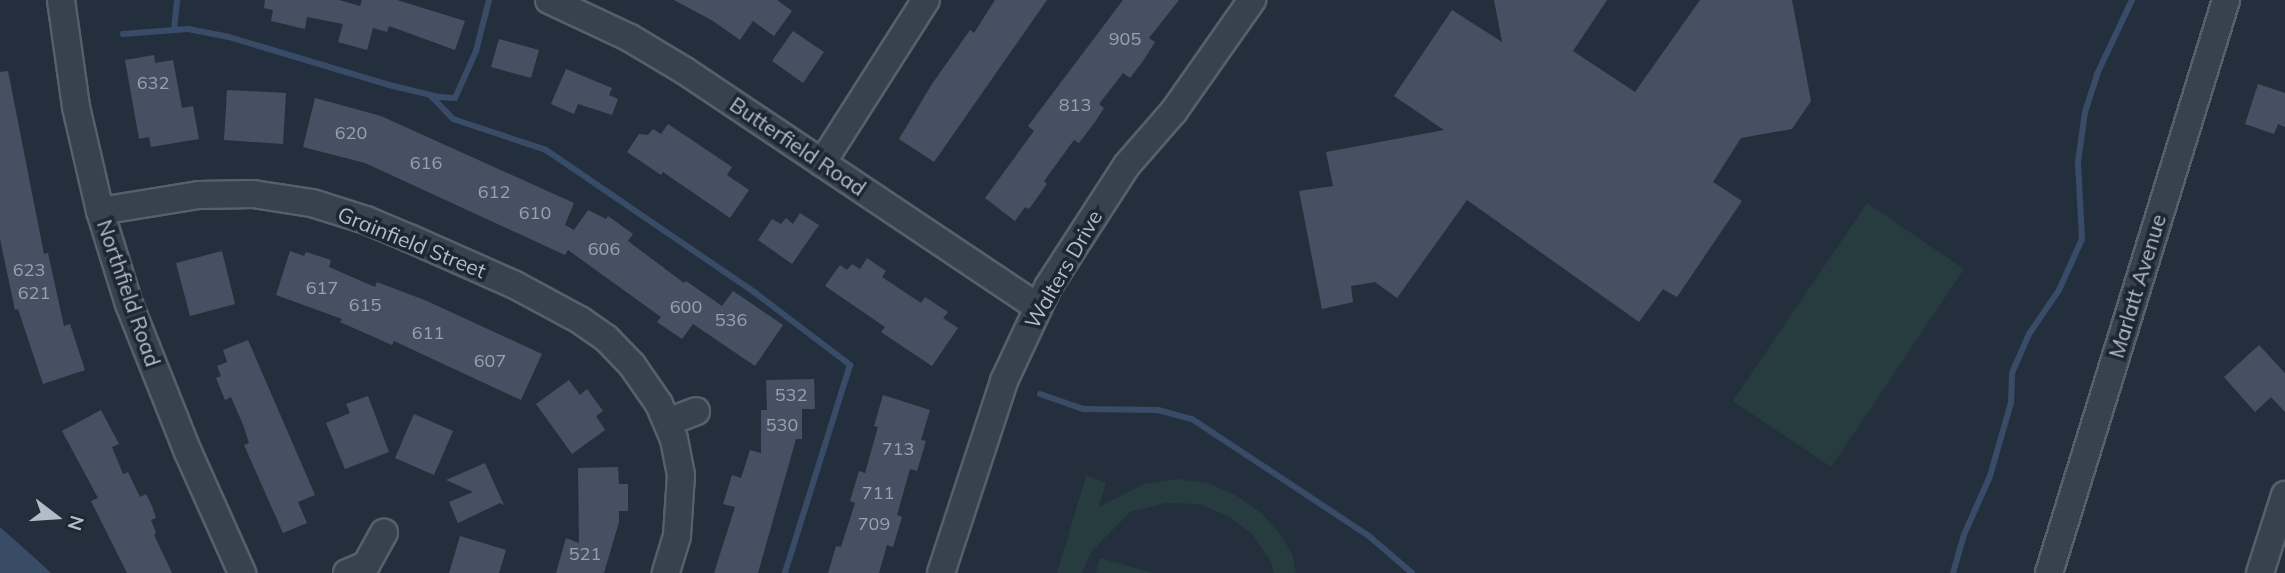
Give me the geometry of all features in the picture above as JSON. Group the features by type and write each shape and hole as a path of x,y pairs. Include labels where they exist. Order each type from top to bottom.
{"street":[{"name":"Northfield Road","path":"61,0 76,107 100,211 129,304 188,452 242,573"},
{"name":"Butterfield Road","path":"549,0 640,44 1038,307"},
{"path":"822,163 926,0"},
{"name":"Walters Drive","path":"941,573 1004,381 1038,307 1100,205 1128,165 1174,111 1252,0"},
{"name":"Marlatt Avenue","path":"2049,573 2225,0"},
{"name":"Grainfield Street","path":"100,211 199,195 253,194 312,203 366,220 515,285 580,320 606,338 632,365 668,422 681,475 677,536 666,573"},
{"path":"668,422 695,411"},
{"path":"2260,573 2285,495"},
{"path":"347,573 366,565 384,533"}],"green space":[{"path":"1867,203 1964,269 1831,467 1733,401"},
{"path":"1086,476 1106,482 1099,507 1144,484 1177,479 1208,483 1237,496 1261,513 1279,533 1292,553 1296,573 1274,573 1270,560 1252,534 1228,516 1199,504 1166,503 1130,512 1091,552 1082,573 1057,573"},
{"path":"1100,558 1154,573 1096,573"}],"water":[{"path":"0,527 37,560 51,573 0,573"}],"building":[{"path":"265,0 339,0 360,6 362,0 397,0 465,21 455,50 389,26 387,32 373,28 367,50 338,42 343,24 307,17 305,29 271,21 273,10 264,8"},
{"path":"674,0 777,0 792,11 774,36 753,21 740,40 713,21"},
{"path":"995,0 1047,0 934,162 899,139 932,84 970,30 974,33"},
{"path":"1123,0 1179,0 1149,38 1155,42 1143,61 1130,78 1123,73 1099,104 1104,108 1095,122 1079,143 1074,140 1044,181 1047,184 1029,209 1025,207 1015,221 985,198 1034,131 1028,126"},
{"path":"1494,0 1607,0 1573,51 1635,92 1700,0 1792,0 1811,101 1792,129 1741,138 1713,182 1742,201 1677,297 1663,289 1639,322 1467,200 1397,298 1375,282 1351,286 1353,302 1322,309 1299,191 1333,186 1326,152 1444,130 1394,96 1452,10 1502,42"},
{"path":"793,31 824,52 803,83 772,61"},
{"path":"499,39 539,50 531,78 491,67"},
{"path":"154,55 155,63 173,60 182,108 193,106 199,139 151,147 149,137 139,139 125,60"},
{"path":"566,69 612,88 609,95 618,99 612,115 578,104 574,114 551,104"},
{"path":"8,71 44,254 48,253 64,326 70,324 85,370 43,384 18,309 15,310 0,239 0,72"},
{"path":"2258,84 2285,93 2285,127 2278,124 2274,134 2245,124"},
{"path":"227,90 286,93 283,144 224,140"},
{"path":"315,98 381,116 574,203 565,225 574,230 588,210 606,219 608,216 633,234 628,241 684,283 686,281 722,306 733,291 783,325 755,366 693,324 682,339 657,322 661,317 568,250 565,255 365,163 303,147"},
{"path":"668,124 732,167 727,175 749,190 730,218 663,172 661,175 627,152 639,134 648,135 653,129 661,134"},
{"path":"800,213 819,225 792,264 758,240 772,219 781,224 786,218 793,224"},
{"path":"222,251 235,304 190,316 176,263"},
{"path":"290,251 304,256 306,252 331,260 329,267 375,287 377,282 427,301 542,354 521,400 394,341 392,345 340,322 342,319 276,295"},
{"path":"867,258 886,271 882,277 921,303 925,297 948,312 943,318 958,328 932,366 881,332 885,327 825,286 840,265 847,270 852,264 860,269"},
{"path":"248,340 315,495 298,502 307,523 283,533 244,445 249,443 244,427 231,397 225,400 216,378 221,376 217,366 227,362 223,350"},
{"path":"2259,345 2285,373 2285,412 2271,397 2255,412 2224,377"},
{"path":"814,379 815,409 802,409 802,439 796,439 758,573 714,573 735,507 723,504 732,475 741,478 750,450 761,453 761,410 767,410 766,380"},
{"path":"569,380 580,395 587,389 603,411 596,416 605,430 572,454 536,404"},
{"path":"883,395 930,410 921,440 926,441 917,471 910,469 897,515 902,517 893,547 887,545 879,573 828,573 836,546 841,547 855,503 850,501 859,471 865,473 878,427 874,426"},
{"path":"368,396 389,452 345,469 326,423 350,413 346,404"},
{"path":"101,410 119,444 112,447 123,474 128,472 140,497 146,494 152,506 156,518 151,520 156,533 154,535 172,573 127,573 91,501 98,498 62,431"},
{"path":"414,414 453,431 434,475 395,458"},
{"path":"485,463 504,505 500,503 458,523 449,502 473,492 446,480"},
{"path":"618,467 619,484 628,484 628,511 619,511 619,522 604,573 556,573 566,538 579,543 578,468"},
{"path":"460,536 506,550 499,573 449,573"}],"waterway":[{"path":"174,30 177,0"},
{"path":"123,34 188,29 229,37 389,85 439,97 455,98 476,51 489,0"},
{"path":"1953,573 1963,537 1990,476 2011,403 2012,373 2029,334 2059,290 2082,239 2078,162 2085,112 2097,74 2132,0"},
{"path":"430,95 453,119 546,150 754,292 850,365 785,573"},
{"path":"1040,394 1083,409 1158,410 1192,419 1370,537 1412,573"}]}
